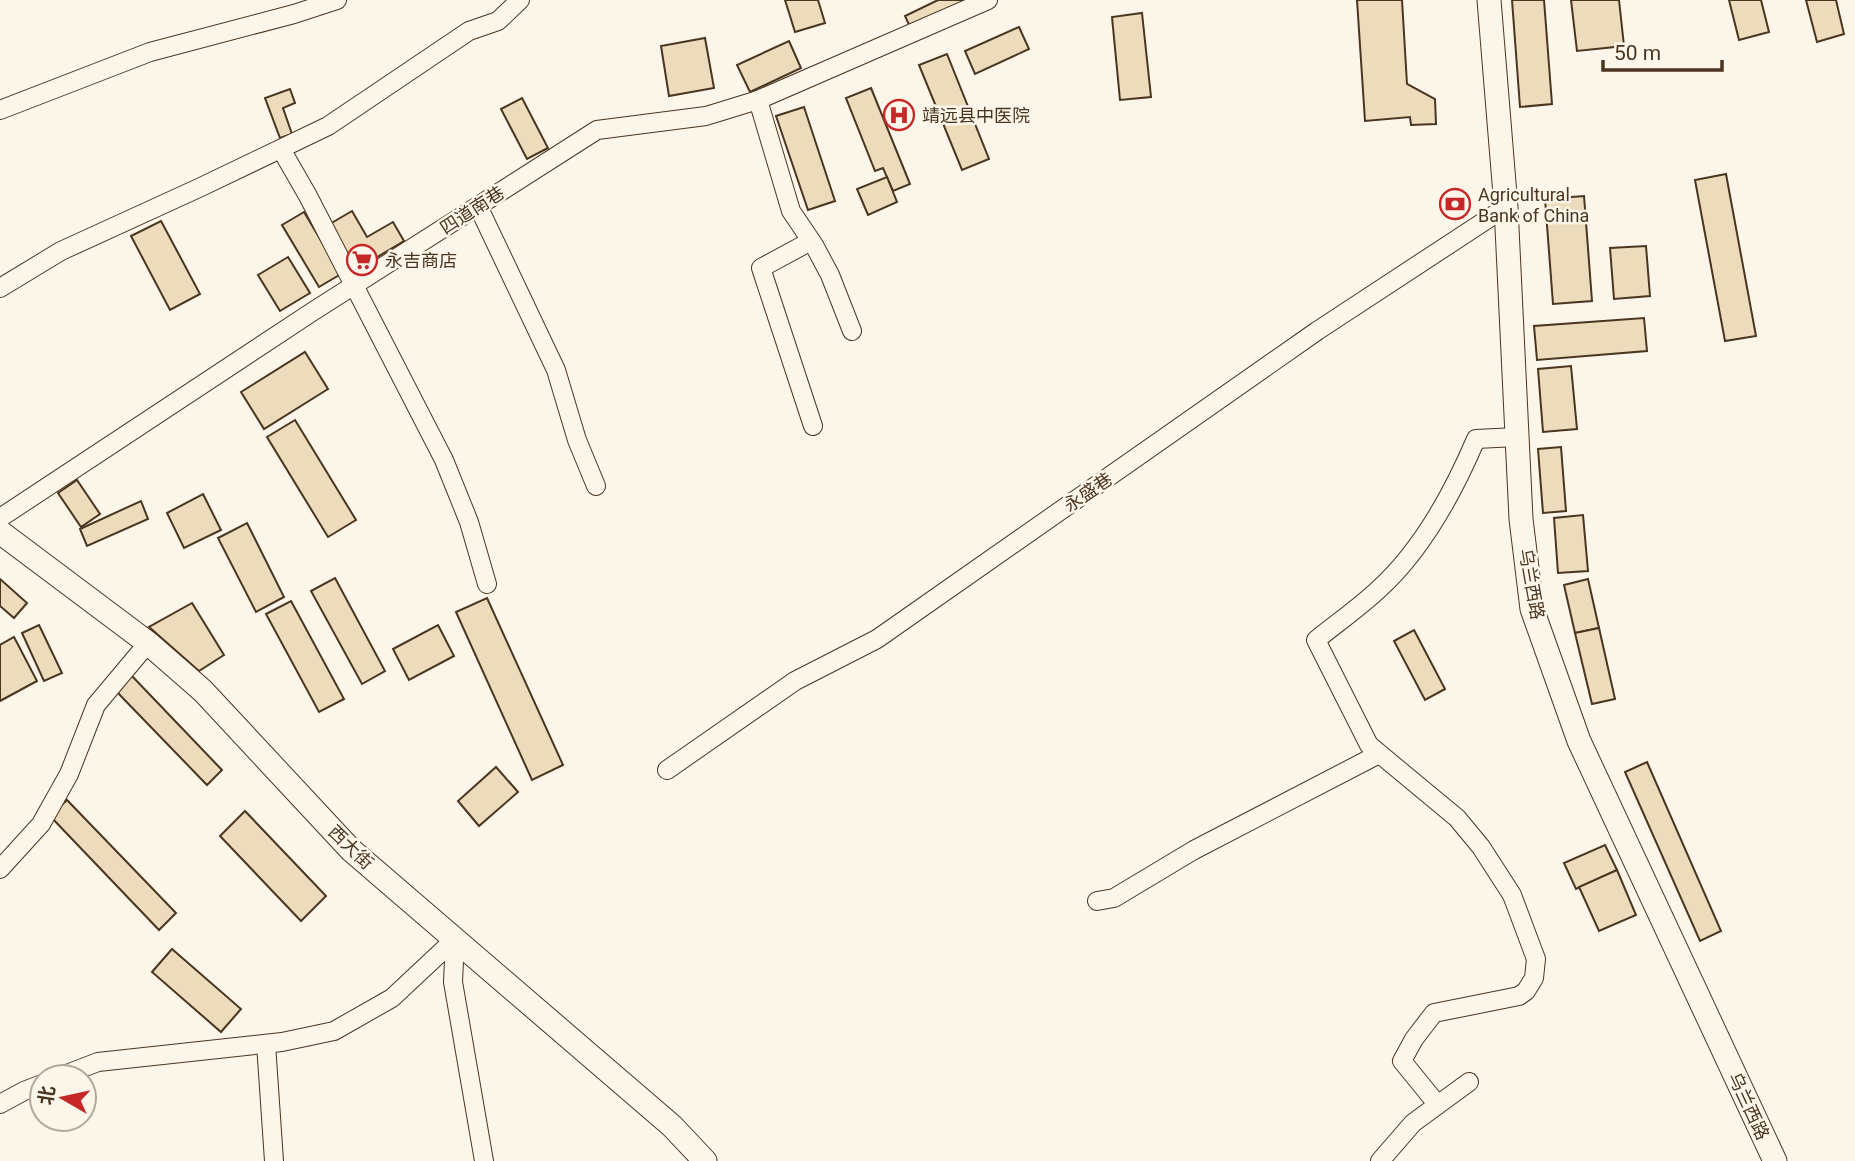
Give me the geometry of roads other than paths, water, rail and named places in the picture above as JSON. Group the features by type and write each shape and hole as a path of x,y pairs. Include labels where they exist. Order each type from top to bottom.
{"main road":[{"name":"乌兰西路","path":"1489,0 1506,207 1521,519 1532,609 1579,741 1774,1161"},
{"name":"西大街","path":"0,532 148,643 203,691 351,850 672,1126 705,1161"}],"street":[{"path":"0,110 150,52 337,0"},
{"path":"0,288 61,251 328,126 469,31 498,21 520,0"},
{"name":"四道南巷","path":"0,519 353,286 597,130 706,116 758,100 988,0"},
{"path":"758,100 790,211 830,275 852,331"},
{"path":"281,149 308,195 444,460 469,522 486,584"},
{"path":"478,206 556,370 577,440 596,486"},
{"name":"永盛巷","path":"667,770 795,681 877,639 1317,331 1506,207"},
{"path":"811,241 761,268 813,426"},
{"path":"1437,1104 1402,1061 1415,1039 1434,1013 1519,996 1526,991 1534,978 1536,959 1512,895 1481,847 1457,818 1368,745 1316,640 1380,589 1400,566 1437,516 1476,439 1517,437"},
{"path":"0,869 41,824 69,774 96,705 148,643"},
{"path":"1097,901 1114,898 1194,850 1379,754"},
{"path":"95,1063 282,1042 334,1031 392,998 455,939"},
{"path":"455,939 453,982 484,1161"},
{"path":"266,1044 274,1161"},
{"path":"1380,1161 1413,1122 1469,1082"},
{"path":"0,1104 28,1089"}],"place":[{"name":"靖远县中医院","path":"899,115"},
{"name":"Agricultural Bank of China","path":"1455,204"},
{"name":"永吉商店","path":"362,260"}]}
